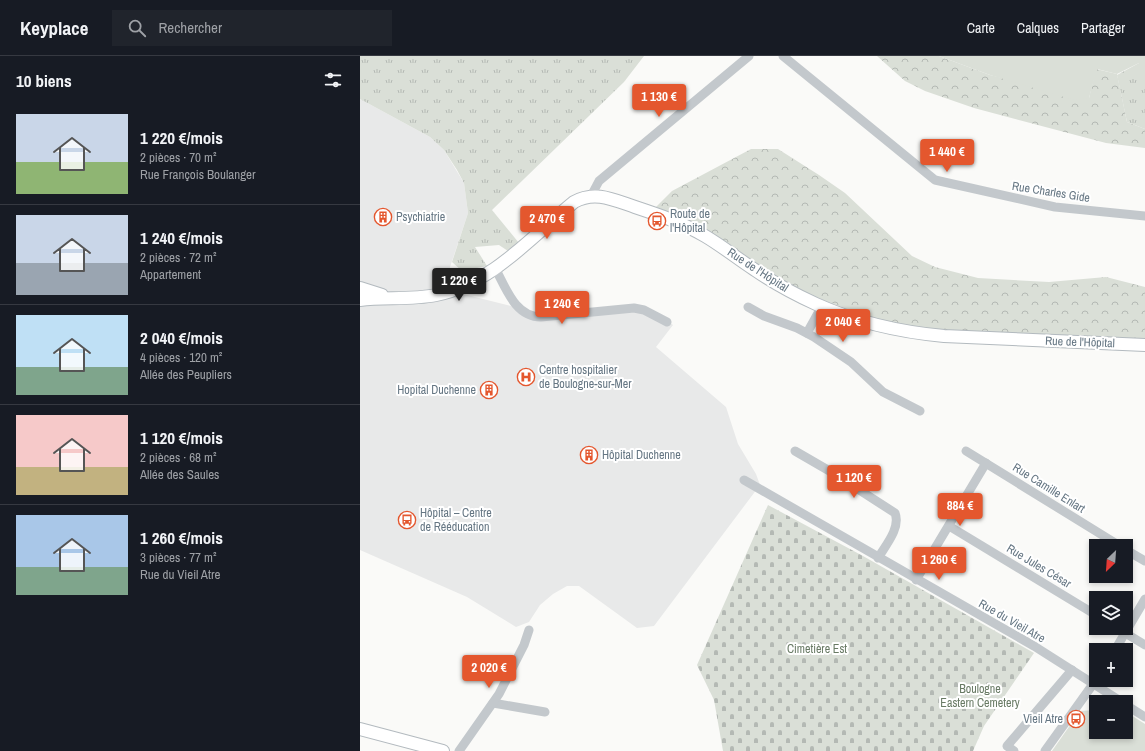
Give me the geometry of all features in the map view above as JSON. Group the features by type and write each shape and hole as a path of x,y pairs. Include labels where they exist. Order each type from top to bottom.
{"street":[{"path":"591,196 599,181 749,56"},
{"name":"Rue Charles Gide","path":"783,56 935,180 1055,207 1145,216"},
{"name":"Rue de l'Hôpital","path":"409,298 432,296 455,290 475,281 495,268 574,202 591,196 613,199 686,226 715,242 779,285 822,306 875,324 924,334 993,339 1145,345"},
{"path":"495,268 516,305 529,315 541,317 634,308 644,310 667,322"},
{"path":"360,288 382,295 409,298"},
{"path":"360,300 409,298"},
{"path":"748,306 764,316 807,333 851,362 883,392 920,410"},
{"path":"807,333 822,306"},
{"name":"Rue Camille Enlart","path":"966,450 1109,539"},
{"path":"795,451 833,473 895,513 897,519 896,528 878,558"},
{"path":"916,580 986,463"},
{"name":"Rue du Vieil Atre","path":"744,480 1089,679"},
{"name":"Rue Jules César","path":"949,526 1089,611"},
{"path":"1133,554 1145,561"},
{"path":"1133,614 1145,599"},
{"path":"459,751 493,703 508,678 529,630"},
{"path":"1129,635 1145,645"},
{"path":"1008,749 1072,670"},
{"path":"1045,751 1091,687"},
{"name":"Rue du Vieil Atre","path":"1102,687 1113,695"},
{"path":"493,703 545,712"},
{"path":"1133,709 1145,717"},
{"path":"360,729 443,751"}],"shaded area":[{"name":"Centre hospitalier de Boulogne-sur-Mer","path":"360,99 430,137 444,150 464,183 468,213 446,279 463,294 539,313 657,312 673,325 656,347 726,407 738,444 756,474 760,485 654,626 637,628 579,586 567,586 553,594 540,605 529,622 516,627 467,597 360,550"}],"green space":[{"path":"360,56 644,56 624,82 492,210 519,243 508,251 499,245 475,247 487,266 462,271 452,262 468,213 464,183 444,150 430,137 360,99"},
{"path":"877,56 939,56 990,75 1089,98 1096,69 1117,74 1127,122 1145,129 1145,148 1106,143 974,108 925,91 905,81"},
{"path":"939,56 1145,56 1145,79 1139,80 1139,63 1117,74 1097,69 1089,98 1074,100 990,75"},
{"path":"1139,63 1139,79 1145,79 1145,129 1127,122 1117,75"},
{"path":"751,149 778,149 819,175 845,193 912,256 935,267 978,278 1049,282 1106,277 1145,287 1145,341 1001,335 926,329 868,317 794,289 688,220 656,207 672,191"},
{"name":"Cimetière Est","path":"768,505 863,556 1034,653 984,726 973,751 723,751 714,700 697,665"},
{"path":"1089,710 1089,739 1133,739 1133,716 1145,724 1145,751 1052,751 1080,711"}],"place":[{"name":"Psychiatrie","path":"383,217"},
{"name":"Route de l'Hôpital","path":"657,221"},
{"name":"Centre hospitalier de Boulogne-sur-Mer","path":"526,377"},
{"name":"Hopital Duchenne","path":"489,390"},
{"name":"Hôpital Duchenne","path":"589,455"},
{"name":"Hôpital – Centre de Rééducation","path":"407,520"},
{"name":"Vieil Atre","path":"1076,719"}],"park label":[{"name":"Boulogne Eastern Cemetery","path":"980,696"}]}
